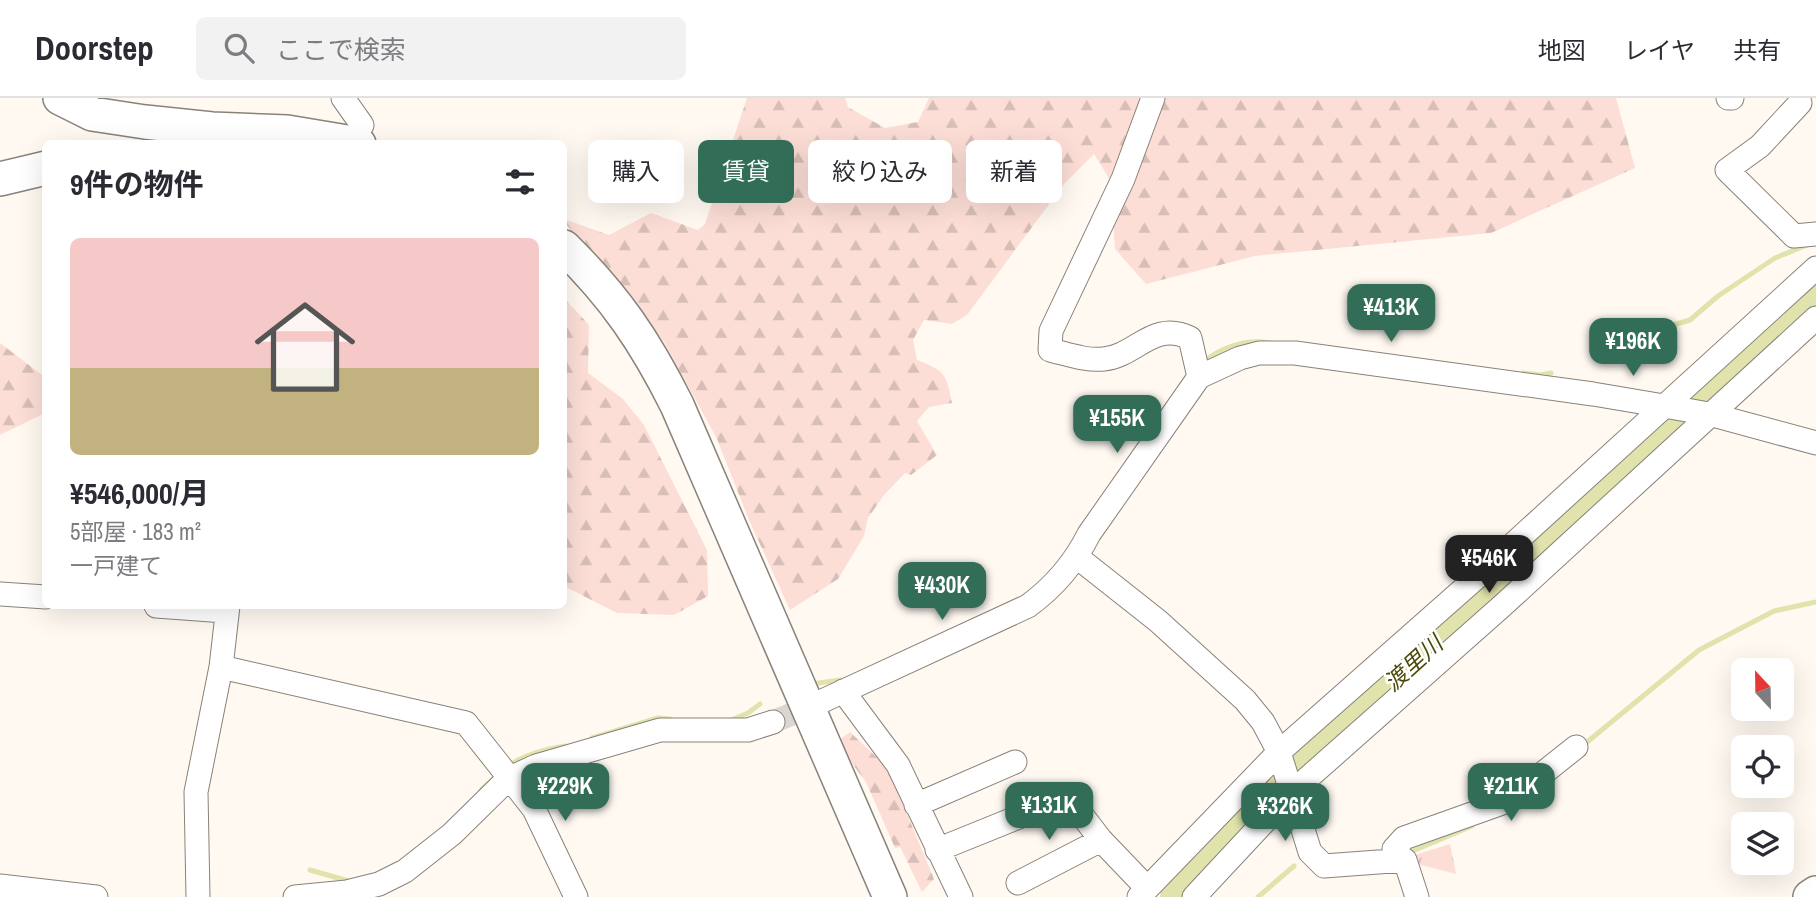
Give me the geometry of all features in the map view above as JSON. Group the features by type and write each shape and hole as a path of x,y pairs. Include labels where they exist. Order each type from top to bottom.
{"highway":[{"path":"60,98 92,114 212,129 360,134"},
{"path":"167,140 212,129"},
{"path":"0,179 42,169"},
{"path":"0,198 42,188"},
{"path":"567,250 628,318 654,359 677,405 890,897"},
{"path":"567,272 619,334 643,374 858,878 869,897"},
{"path":"1810,897 1816,893"}],"street":[{"path":"343,98 360,134"},
{"path":"1153,98 1123,179 1051,331 1050,350 1079,357 1104,359 1161,333 1175,333 1190,338 1196,370"},
{"path":"1800,103 1760,146 1727,170 1794,236 1816,234"},
{"path":"937,850 1068,797 1143,893 1279,752 1476,578 1816,268"},
{"path":"1194,897 1292,792 1502,606 1816,318"},
{"path":"818,703 1028,606 1044,595 1077,557 1089,534 1196,370 1259,353 1295,353 1664,405 1709,414 1816,443"},
{"path":"1077,557 1158,621 1245,700 1263,722 1279,752 1310,852 1324,866 1405,860 1417,897"},
{"path":"1476,578 1502,606"},
{"path":"0,594 42,597"},
{"path":"198,897 196,792 221,667 226,609"},
{"path":"221,667 466,723 534,809 576,897"},
{"path":"844,691 898,765 961,897"},
{"path":"295,897 381,890 442,841 504,773 574,756 660,730 748,730 773,722"},
{"path":"1397,860 1394,849 1404,838 1508,801 1576,747"},
{"path":"916,805 1015,762"},
{"path":"1018,883 1101,840"},
{"path":"0,886 96,897"}],"green space":[{"path":"747,98 845,98 848,107 885,128 918,122 929,98 1616,98 1635,168 1491,233 1255,256 1146,284 1115,249 1110,180 1094,154 1062,187 1062,140 966,140 966,203 1050,203 967,315 952,324 924,320 913,340 917,360 943,374 952,403 929,407 917,421 937,455 911,475 905,473 884,495 868,518 864,536 838,579 790,610 749,520 717,439 664,342 567,226 567,220 609,235 651,213 698,230 705,224 712,203 794,203 794,140 733,140"},
{"path":"567,301 589,325 588,373 623,399 644,425 707,550 708,596 674,615 617,613 567,588"},
{"path":"0,343 42,375 42,414 0,435"},
{"path":"850,732 888,768 934,879 922,892 900,847 895,848 866,782 836,742"},
{"path":"1450,844 1456,874 1410,862 1408,857"}],"waterway":[{"path":"1627,346 1656,330 1690,320 1718,296 1775,258 1807,245"},
{"name":"渡里川","path":"1175,897 1279,785 1816,298"},
{"path":"1201,364 1216,353 1242,343 1270,343"},
{"path":"1523,373 1551,373"},
{"path":"1581,747 1699,650 1774,611 1816,602"},
{"path":"811,684 841,680"},
{"path":"729,721 748,713 760,704"},
{"path":"592,738 658,718 670,719"},
{"path":"507,767 535,753 566,746"},
{"path":"481,790 499,773"},
{"path":"1408,853 1472,826"},
{"path":"1258,897 1294,866"},
{"path":"310,870 352,882"}],"tunnel":[{"path":"773,722 818,703"}]}
